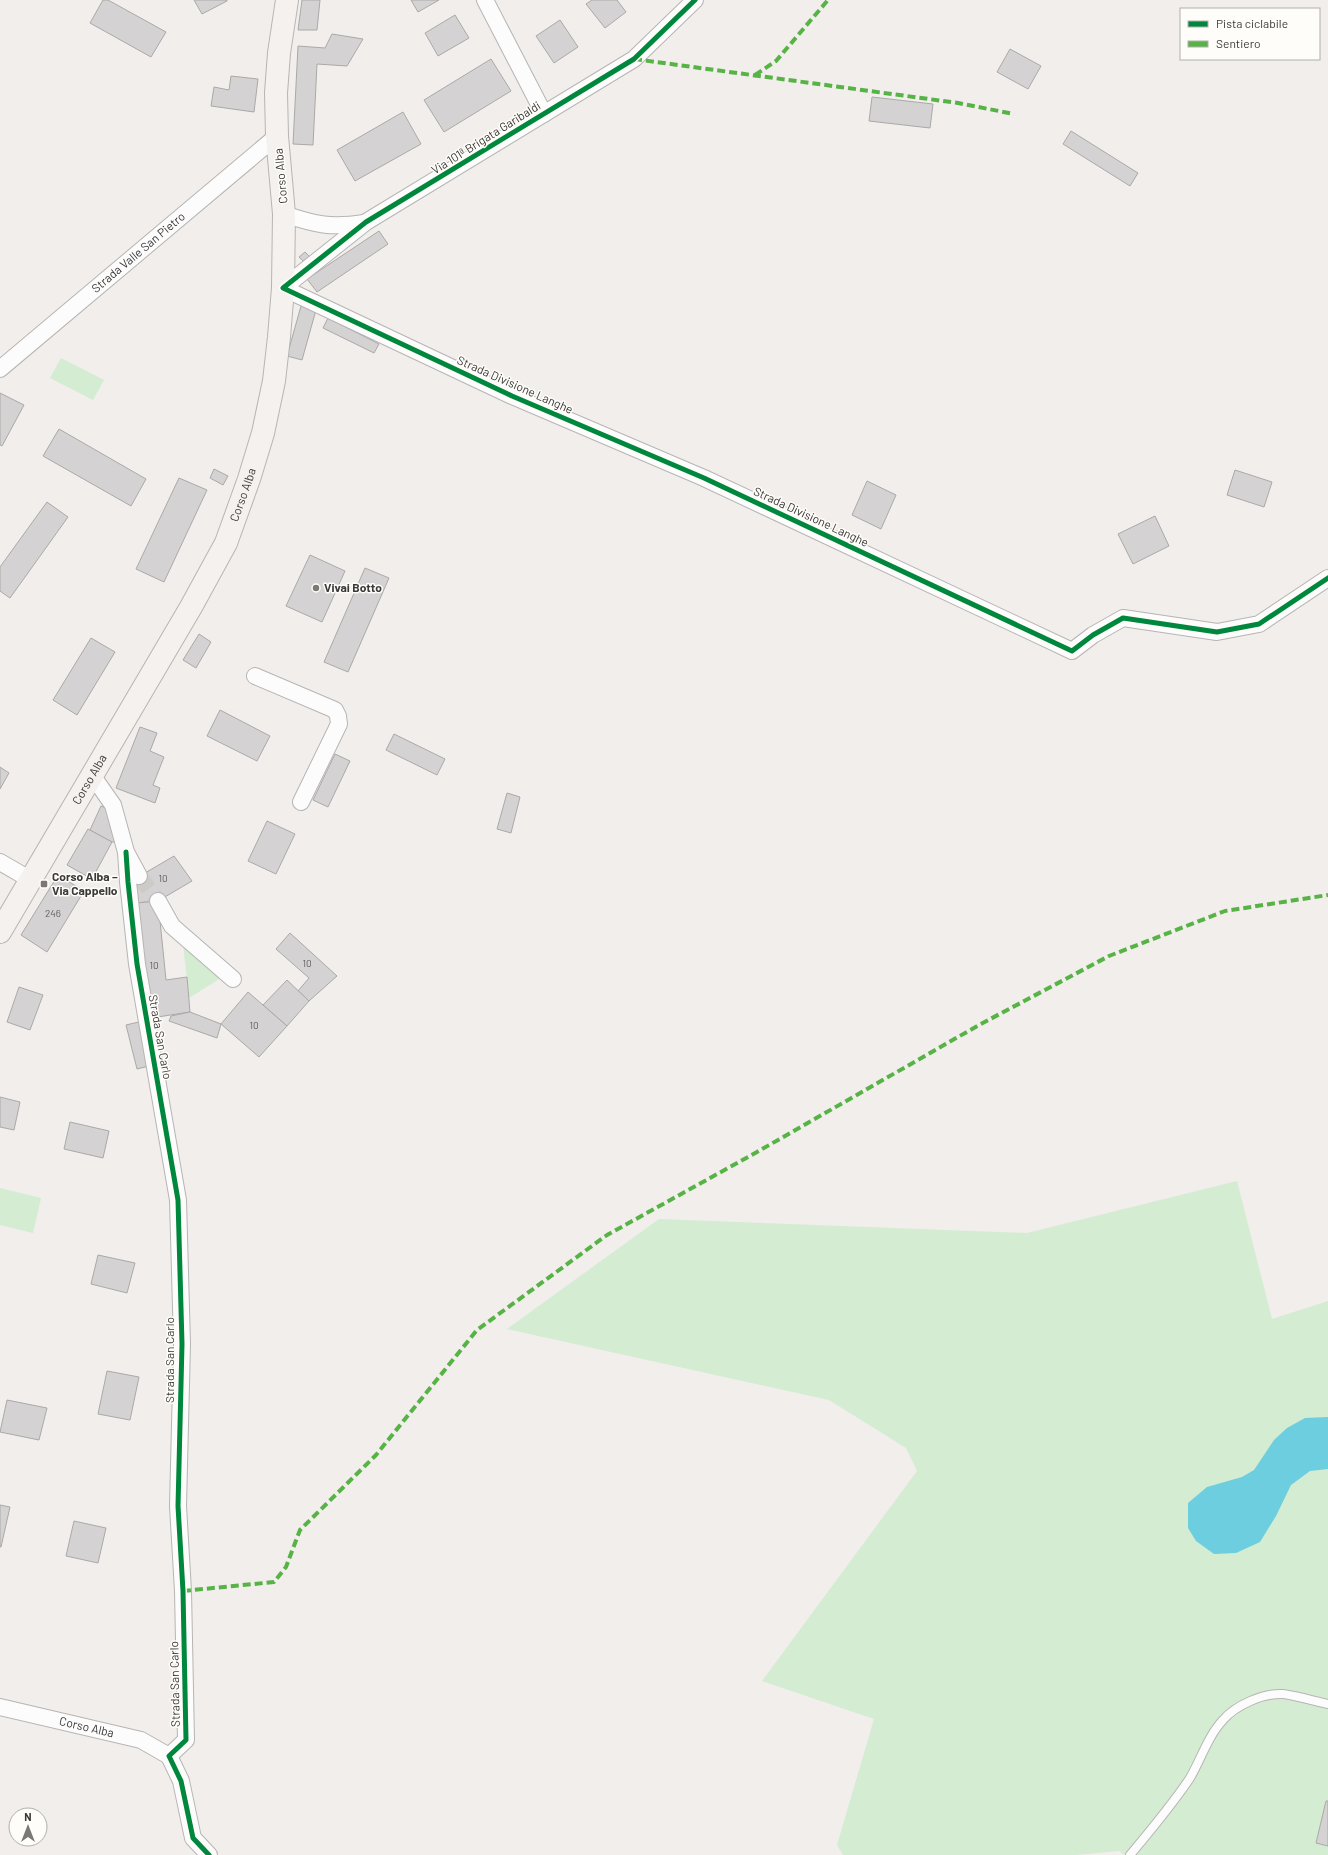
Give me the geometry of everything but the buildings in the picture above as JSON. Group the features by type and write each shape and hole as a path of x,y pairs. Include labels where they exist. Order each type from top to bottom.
{"street":[{"name":"Corso Alba","path":"0,932 191,607 226,543 247,487 263,433 274,381 283,288 284,214 277,136 276,93 287,0"},
{"path":"485,0 544,114"},
{"name":"Via 101ª Brigata Garibaldi","path":"283,288 366,222 634,59 695,0"},
{"name":"Strada Valle San Pietro","path":"0,369 277,136"},
{"name":"Via 101ª Brigata Garibaldi","path":"284,214 315,224 340,226 366,222"},
{"name":"Strada Divisione Langhe","path":"283,288 512,396 704,478 1072,651 1093,635 1122,618 1217,632 1259,624 1328,578"},
{"path":"255,676 335,710 338,716 339,724 301,802"},
{"name":"Strada San Carlo","path":"92,775 113,805 126,852 137,964 178,1200 182,1344 178,1506 183,1590 186,1740 170,1756"},
{"name":"Strada San Carlo","path":"126,852 139,876"},
{"path":"0,862 31,880"},
{"path":"158,901 172,926 233,979"},
{"name":"Corso Alba","path":"0,1708 141,1740 170,1756"},
{"path":"170,1756 181,1781 193,1838 209,1855"}],"lane":[{"path":"1130,1855 1180,1792 1210,1740 1223,1720 1230,1714 1254,1700 1276,1695 1288,1695 1328,1704"}],"green space":[{"path":"61,358 104,380 93,400 50,378"},
{"path":"183,944 224,976 189,998"},
{"path":"1237,1181 1272,1319 1328,1301 1328,1855 1124,1855 1119,1851 1076,1855 843,1855 837,1845 874,1719 762,1681 917,1471 906,1448 829,1400 507,1329 659,1219 1027,1233"},
{"path":"0,1188 41,1198 33,1233 0,1225"}],"water":[{"path":"1328,1417 1328,1469 1310,1471 1291,1485 1276,1516 1260,1542 1236,1553 1214,1554 1196,1541 1188,1528 1188,1503 1207,1487 1242,1477 1254,1470 1274,1440 1287,1428 1305,1418"}],"tunnel":[{"path":"139,876 158,901"}],"marked path":[{"path":"755,75 776,61 828,0"},
{"path":"634,59 958,103 1014,114"},
{"path":"183,1591 274,1582 286,1567 300,1530 376,1455 477,1330 607,1235 757,1152 979,1025 1109,956 1225,911 1328,895"}],"cycle path":[{"path":"695,0 634,59 366,222 283,288 512,396 704,478 1072,651 1093,635 1123,618 1217,632 1259,624 1328,578"},
{"path":"126,852 137,964 178,1200 182,1344 178,1506 183,1591 186,1740 169,1756 181,1781 193,1838 209,1855"}],"place":[{"name":"Vivai Botto","path":"316,588"},
{"name":"Corso Alba – Via Cappello","path":"44,884"}]}
